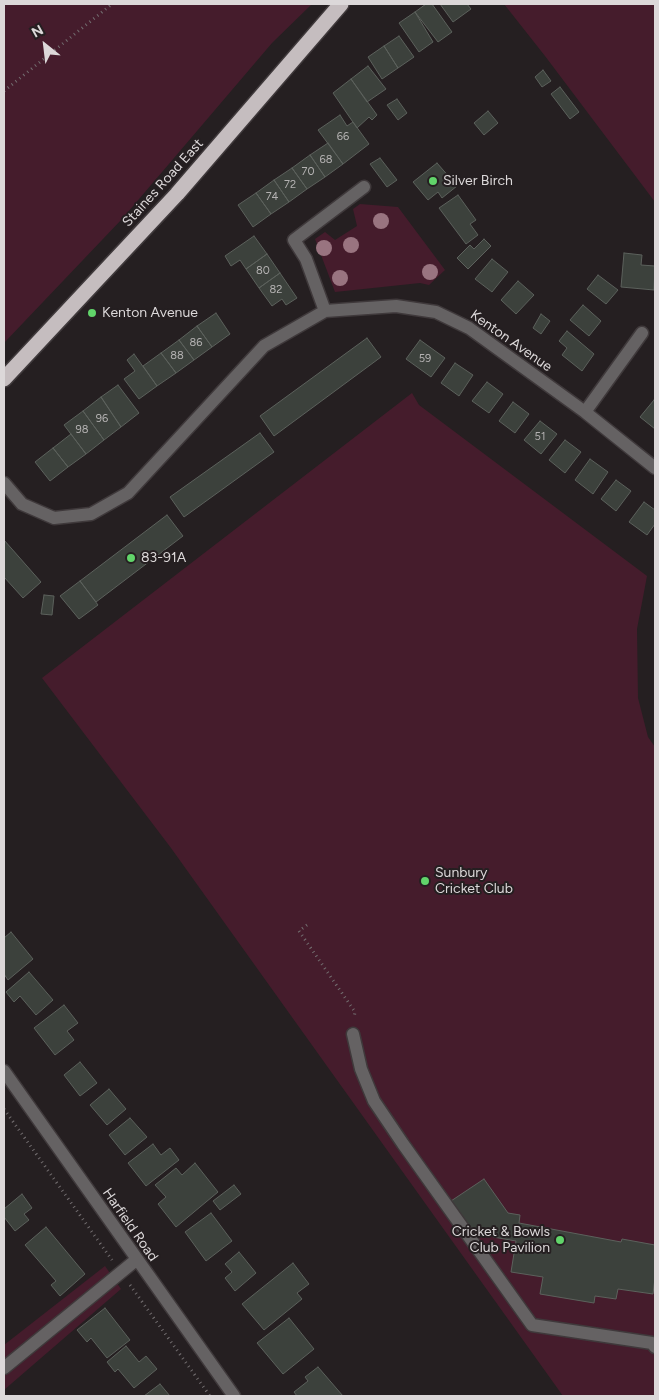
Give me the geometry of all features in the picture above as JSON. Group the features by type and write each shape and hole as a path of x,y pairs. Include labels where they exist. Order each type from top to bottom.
{"highway":[{"name":"Staines Road East","path":"4,379 177,194 341,4"}],"street":[{"path":"325,311 306,258 294,240 364,187"},
{"name":"Kenton Avenue","path":"4,483 22,504 54,518 91,514 128,493 264,346 325,311 396,306 436,312 469,328 585,412 655,468"},
{"path":"585,412 642,333"},
{"path":"353,1034 361,1069 374,1101 402,1144 532,1325 652,1343 655,1347"},
{"name":"Harfield Road","path":"4,1071 234,1396"},
{"path":"4,1368 136,1260"}],"path":[{"path":"4,91 112,4"},
{"path":"307,925 299,931 354,1012 353,1034"},
{"path":"4,1109 210,1396"}],"shaded area":[{"path":"4,4 312,4 272,43 122,219 4,343"},
{"path":"504,4 655,4 655,202 545,56"},
{"path":"360,204 398,207 445,270 429,285 420,283 335,292 315,239 325,232 335,240 357,226 353,209"},
{"name":"Sunbury Cricket Club","path":"412,393 419,405 647,576 637,629 638,698 648,737 655,747 655,1396 563,1396 171,848 42,678"},
{"path":"105,1266 121,1289 4,1390 4,1345"}],"building":[{"path":"426,4 432,4 452,32 438,42 415,12"},
{"path":"440,4 467,4 471,9 453,22"},
{"path":"415,12 433,42 419,52 399,23"},
{"path":"399,36 414,57 398,68 384,46"},
{"path":"384,46 398,68 382,79 368,57"},
{"path":"368,66 386,89 367,102 351,79"},
{"path":"543,70 551,81 542,87 535,77"},
{"path":"351,79 377,115 372,120 369,117 357,128 333,93"},
{"path":"560,87 579,112 570,119 551,94"},
{"path":"397,99 407,113 398,120 387,105"},
{"path":"488,111 498,123 484,135 474,123"},
{"path":"340,115 347,126 353,122 369,144 343,164 318,130"},
{"path":"328,143 343,164 325,177 310,155"},
{"path":"310,155 325,177 307,189 292,168"},
{"path":"380,158 397,180 387,187 370,164"},
{"name":"Silver Birch","path":"437,163 457,186 442,198 438,192 428,200 413,182"},
{"path":"292,168 307,189 289,202 274,180"},
{"path":"274,180 289,202 271,214 256,193"},
{"path":"256,193 271,214 253,227 238,205"},
{"path":"458,195 476,220 470,224 478,235 466,244 439,208"},
{"path":"254,236 267,254 246,269 240,260 231,266 225,256"},
{"path":"484,239 491,246 468,269 457,258 470,245 474,249"},
{"path":"624,253 642,255 641,265 655,266 654,290 621,287"},
{"path":"267,254 280,273 259,288 246,269"},
{"path":"492,259 508,272 492,292 475,279"},
{"path":"280,273 297,298 286,305 282,299 272,306 259,288"},
{"path":"598,275 618,290 606,304 587,289"},
{"path":"518,281 534,295 516,314 501,300"},
{"path":"583,305 601,321 589,336 570,320"},
{"path":"216,313 230,334 212,347 197,326"},
{"path":"541,314 550,321 541,334 533,328"},
{"path":"197,326 212,347 194,360 179,340"},
{"path":"567,331 594,354 582,371 562,355 567,348 559,341"},
{"path":"367,338 381,357 274,436 260,416"},
{"path":"179,340 194,360 176,373 161,353"},
{"path":"420,340 445,358 431,377 406,359"},
{"path":"161,353 176,373 157,386 143,366"},
{"path":"134,354 157,386 139,399 124,379 135,371 127,360"},
{"path":"455,363 473,375 459,396 441,383"},
{"path":"487,382 503,394 489,413 472,401"},
{"path":"118,385 139,413 121,427 101,397"},
{"path":"101,397 121,427 104,440 83,411"},
{"path":"655,401 655,429 640,417"},
{"path":"513,402 529,414 515,433 499,421"},
{"path":"83,411 104,440 86,454 64,425"},
{"path":"540,421 557,434 541,454 524,440"},
{"path":"260,433 274,452 184,517 170,497"},
{"path":"71,434 86,454 68,467 53,448"},
{"path":"565,440 581,452 565,473 549,460"},
{"path":"53,448 68,467 50,481 35,462"},
{"path":"590,459 608,472 593,494 575,480"},
{"path":"616,480 631,491 616,511 601,499"},
{"path":"644,502 655,510 655,524 647,535 629,522"},
{"name":"83-91A","path":"167,515 183,536 96,602 80,581"},
{"path":"4,540 41,582 23,598 4,577"},
{"path":"80,581 98,605 79,619 60,596"},
{"path":"44,595 54,596 52,615 41,614"},
{"path":"11,932 33,959 8,980 4,974 4,938"},
{"path":"29,972 53,1000 36,1015 20,996 14,1002 6,992"},
{"path":"64,1005 78,1023 67,1031 74,1040 55,1055 34,1028"},
{"path":"80,1062 97,1083 80,1096 64,1075"},
{"path":"109,1089 126,1109 107,1125 90,1105"},
{"path":"130,1118 147,1137 125,1155 109,1135"},
{"path":"153,1144 161,1155 170,1148 179,1160 146,1186 128,1163"},
{"path":"195,1163 218,1192 176,1227 158,1204 166,1197 155,1185 176,1168 182,1175"},
{"name":"Cricket & Bowls Club Pavilion","path":"484,1179 508,1213 520,1215 519,1223 621,1242 622,1239 655,1245 653,1294 618,1289 616,1299 595,1296 594,1303 540,1294 543,1277 511,1272 516,1241 493,1237 487,1229 476,1237 451,1201"},
{"path":"234,1185 241,1194 220,1210 213,1201"},
{"path":"22,1194 32,1208 24,1214 29,1220 15,1231 4,1217 4,1209"},
{"path":"211,1213 232,1241 206,1261 185,1232"},
{"path":"46,1227 85,1274 60,1296 51,1285 56,1281 25,1245"},
{"path":"239,1252 256,1273 235,1291 225,1278 232,1272 225,1264"},
{"path":"293,1263 309,1284 297,1293 302,1299 264,1330 242,1304"},
{"path":"105,1308 130,1340 107,1358 91,1338 87,1342 77,1330"},
{"path":"289,1318 314,1349 283,1374 257,1343"},
{"path":"126,1346 139,1362 146,1356 157,1369 134,1388 118,1369 115,1372 107,1362"},
{"path":"318,1367 343,1396 297,1396 294,1392 308,1381 305,1377"},
{"path":"160,1384 170,1396 144,1396"}],"place":[{"name":"Silver Birch","path":"433,181"},
{"name":"Kenton Avenue","path":"92,313"},
{"name":"83-91A","path":"131,558"},
{"name":"Sunbury Cricket Club","path":"425,881"},
{"name":"Cricket & Bowls Club Pavilion","path":"560,1240"}]}
